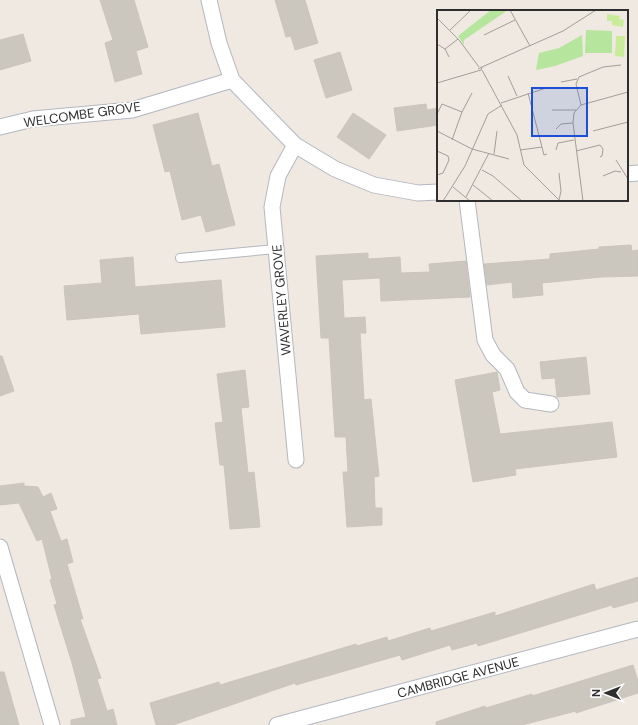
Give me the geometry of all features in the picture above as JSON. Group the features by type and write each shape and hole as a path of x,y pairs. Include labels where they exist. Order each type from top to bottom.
{"street":[{"path":"208,0 219,43 232,80 296,145 335,169 374,185 418,193 437,192"},
{"name":"WELCOMBE GROVE","path":"0,128 33,119 132,110 232,80"},
{"name":"WAVERLEY GROVE","path":"296,145 278,176 272,207 296,460"},
{"path":"628,174 638,173"},
{"path":"467,201 485,340 493,355 507,369 517,392 525,400 551,404"},
{"path":"0,547 52,725"},
{"name":"CAMBRIDGE AVENUE","path":"277,725 638,629"}],"lane":[{"path":"180,258 276,249"}],"building":[{"path":"100,0 134,0 148,47 136,51 142,74 115,82 105,43 113,40"},
{"path":"275,0 305,0 318,43 295,50 291,36 286,37"},
{"path":"23,34 31,61 0,70 0,40"},
{"path":"340,52 352,90 326,98 314,60"},
{"path":"426,104 427,110 437,108 437,125 397,131 394,108"},
{"path":"198,113 212,166 219,164 235,225 206,232 201,215 182,220 170,171 165,172 153,125"},
{"path":"353,113 386,135 369,159 337,137"},
{"path":"631,245 632,251 638,250 638,276 601,277 542,283 543,295 513,298 512,282 487,285 484,264 550,259 550,254 599,249 599,247"},
{"path":"368,253 368,259 400,257 401,273 430,272 429,264 466,261 470,297 381,301 380,278 342,280 344,318 365,317 366,333 360,333 364,400 371,399 379,476 374,477 375,508 382,508 382,525 347,527 343,472 348,472 346,437 335,437 329,338 321,338 316,256"},
{"path":"133,257 135,287 221,280 225,327 141,334 139,314 67,320 64,286 102,283 100,260"},
{"path":"0,356 2,356 14,391 0,396"},
{"path":"586,357 590,394 557,397 555,378 542,379 540,362"},
{"path":"245,370 249,407 241,408 248,473 254,472 260,527 230,529 224,465 220,465 215,423 223,422 217,374"},
{"path":"497,372 500,390 492,392 500,434 612,422 617,457 515,469 516,475 473,482 455,380"},
{"path":"24,483 24,486 38,487 43,497 51,493 57,509 50,511 61,541 67,539 73,562 67,564 83,619 80,619 101,678 97,679 107,711 113,709 117,725 71,725 71,720 86,717 72,663 54,605 57,604 50,580 52,579 42,539 37,541 19,503 0,505 0,486"},
{"path":"638,577 638,601 613,608 612,605 478,646 477,643 452,650 450,645 402,660 400,655 296,685 295,683 173,725 156,725 150,703 219,682 220,685 356,644 357,646 387,637 388,641 430,628 431,631 495,612 495,616 594,584 596,590"},
{"path":"633,665 638,681 638,693 576,713 576,711 522,725 436,725 436,722 485,706 486,708 532,694 532,696"},
{"path":"0,672 4,672 19,725 0,725"}]}
